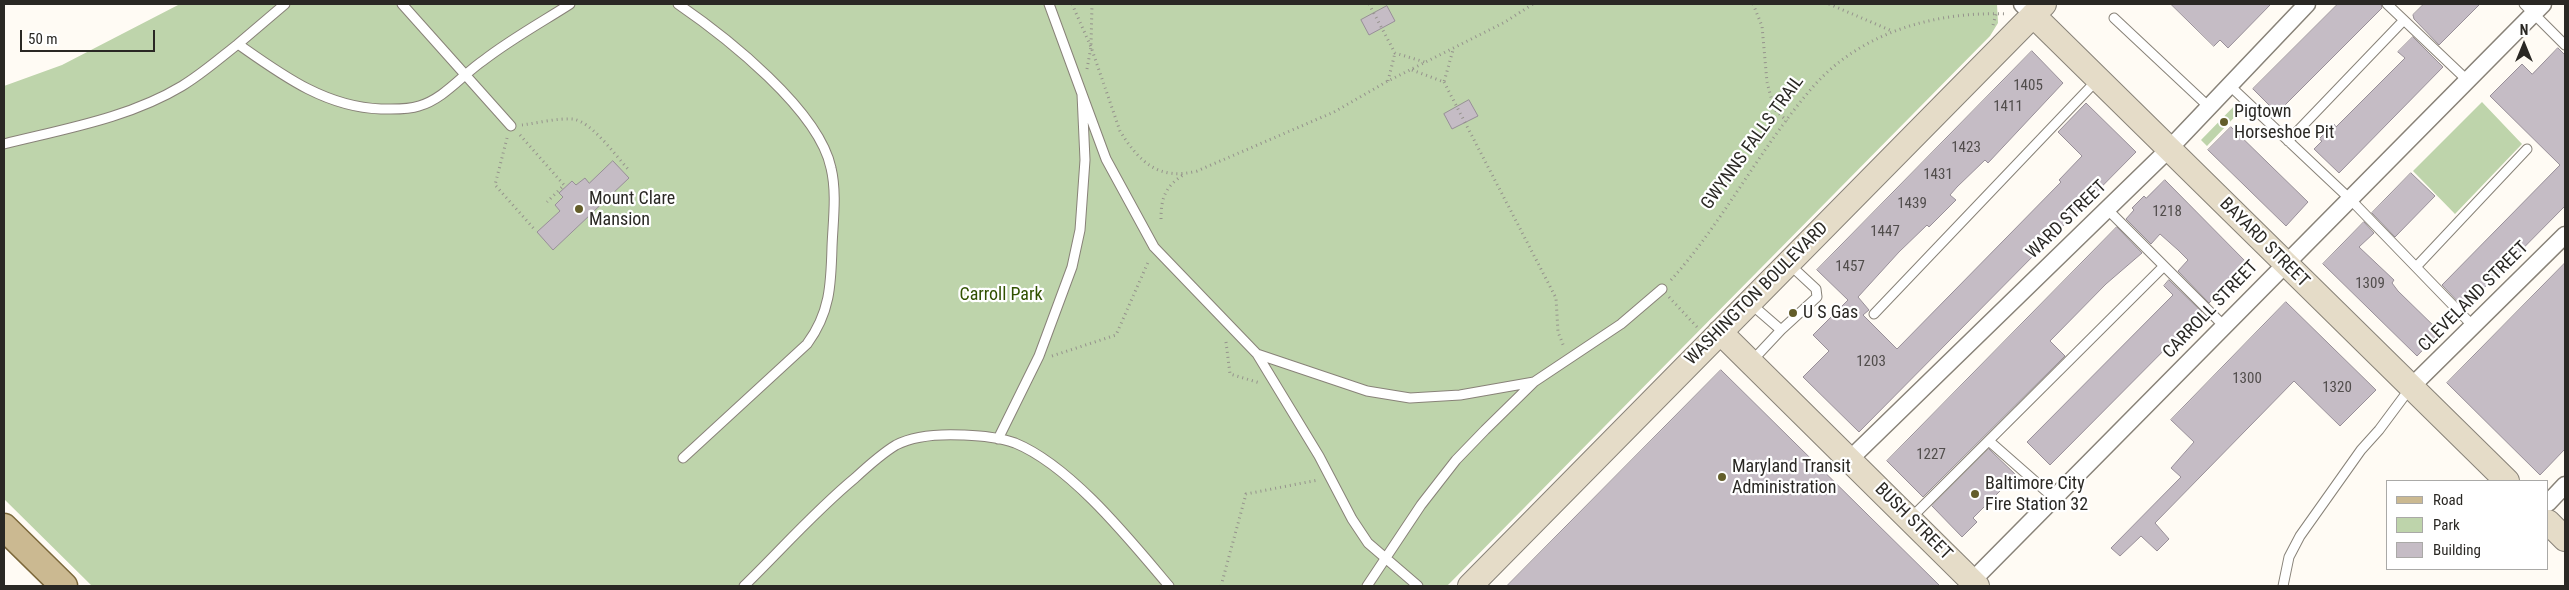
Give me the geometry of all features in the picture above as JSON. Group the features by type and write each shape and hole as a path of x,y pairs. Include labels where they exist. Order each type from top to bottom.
{"main road":[{"path":"4,526 64,586"}],"street":[{"name":"WARD STREET","path":"1849,460 2169,149 2307,4"},
{"name":"CARROLL STREET","path":"1972,584 2285,263 2351,200 2468,80 2533,7"},
{"name":"BAYARD STREET","path":"2033,8 2098,79 2506,480"},
{"name":"WASHINGTON BOULEVARD","path":"1470,586 1788,263 2033,8"},
{"name":"CLEVELAND STREET","path":"2411,387 2565,235"},
{"name":"BUSH STREET","path":"1720,332 1972,584"},
{"path":"2549,502 2565,485"},
{"path":"2549,523 2565,539"}],"lane":[{"path":"4,144 112,117 146,104 183,86 286,4"},
{"path":"402,4 511,126"},
{"path":"238,44 276,71 314,93 337,102 366,108 399,109 430,102 483,60 570,4"},
{"path":"678,4 742,55 786,96 801,113 826,149 832,168 834,191 831,272 827,300 820,326 807,344 683,458"},
{"path":"1049,4 1106,158 1154,247 1257,354 1368,543 1385,560 1418,586"},
{"path":"2387,4 2468,80"},
{"path":"2533,7 2565,45"},
{"path":"2114,18 2209,106"},
{"path":"2288,141 2404,20"},
{"path":"1874,314 2098,79"},
{"path":"2229,85 2351,200 2473,326"},
{"path":"998,439 1039,356 1072,267 1080,230 1085,160 1082,94"},
{"path":"2416,267 2527,149"},
{"path":"2107,209 2224,326"},
{"path":"1750,362 1817,297 1816,289 1788,263"},
{"path":"1910,520 2164,266"},
{"path":"1367,586 1421,505 1456,460 1534,382 1621,324 1662,289"},
{"path":"1749,302 1781,330"},
{"path":"1257,354 1368,391 1410,398 1460,395 1534,382"},
{"path":"2282,586 2289,557 2300,536 2361,450 2379,430 2411,387"},
{"path":"744,586 836,494 878,458 898,444 950,434 998,439 1015,443 1046,460 1087,495 1169,586"},
{"path":"1989,441 2054,498"}],"path":[{"path":"1072,4 1091,47 1120,131 1128,144 1149,166 1173,174 1184,174"},
{"path":"1082,94 1091,47 1092,4"},
{"path":"1369,4 1395,53 1388,81"},
{"path":"1161,219 1162,197 1166,190 1184,174 1334,112 1388,81 1505,22 1533,4"},
{"path":"1753,4 1762,26 1767,82 1774,109 1787,120"},
{"path":"1829,4 1892,32"},
{"name":"GWYNNS FALLS TRAIL","path":"1662,289 1686,263 1812,87 1838,64 1892,32 1918,22 1955,15 1975,14"},
{"path":"1444,82 1453,49"},
{"path":"1395,53 1428,62"},
{"path":"1412,70 1444,82 1554,293 1558,306 1559,341 1571,357"},
{"path":"511,126 565,119 578,120 592,129 628,169"},
{"path":"511,126 564,185 546,202"},
{"path":"511,126 495,185 536,232"},
{"path":"1051,356 1116,335 1149,259"},
{"path":"1662,289 1698,328 1720,332"},
{"path":"1225,321 1230,374 1235,377 1278,387"},
{"path":"1221,586 1246,494 1331,478"}],"green space":[{"name":"Carroll Park","path":"180,4 1997,4 1998,23 1990,36 1447,586 92,586 4,499 4,86 62,65"},
{"name":"Pigtown Horseshoe Pit","path":"2241,99 2247,104 2207,146 2201,140"},
{"path":"2482,102 2522,144 2455,214 2413,171"}],"building":[{"path":"2171,4 2271,4 2228,48 2220,40 2214,46"},
{"path":"2338,4 2381,4 2382,8 2277,113 2253,89"},
{"path":"2424,4 2480,4 2439,45 2414,19 2413,15"},
{"path":"1387,6 1395,21 1369,35 1361,20"},
{"path":"2413,37 2443,67 2339,173 2314,149 2322,141 2319,139 2334,124 2336,127 2405,58 2398,52"},
{"path":"2558,48 2565,55 2565,206 2464,308 2442,285 2560,165 2490,96 2522,64 2532,74"},
{"path":"2032,51 2063,83 1988,163 1985,160 1957,187 1950,195 1956,200 1929,227 1927,225 1899,252 1858,297 1869,310 1863,315 1897,349 2061,182 2059,180 2082,156 2058,132 2086,103 2136,152 1859,432 1803,377 1829,351 1813,335 1848,300 1817,270"},
{"path":"1469,100 1478,116 1452,129 1444,114"},
{"path":"2231,127 2308,202 2286,226 2208,150"},
{"name":"Mount Clare Mansion","path":"613,161 629,178 553,250 537,232 560,211 555,205 563,197 559,193 572,181 576,185 585,178 589,183"},
{"path":"2411,173 2435,196 2395,237 2372,213"},
{"path":"2165,180 2248,264 2209,303 2178,271 2188,260 2160,234 2151,244 2126,219 2134,210 2132,208 2144,196 2146,198"},
{"path":"2364,222 2374,233 2359,247 2394,280 2392,283 2398,291 2440,332 2417,356 2323,264"},
{"path":"2117,227 2142,253 2106,284 2050,341 2065,356 1923,497 1887,461"},
{"path":"2565,263 2565,449 2540,475 2447,383"},
{"path":"2169,280 2202,312 2050,465 2027,442 2173,295 2164,286"},
{"path":"2286,302 2376,390 2340,426 2294,381 2155,523 2169,539 2157,551 2141,536 2120,556 2111,548 2181,477 2171,468 2194,442 2171,420"},
{"name":"Maryland Transit Administration","path":"1721,370 1940,586 1507,586"},
{"name":"Baltimore City Fire Station 32","path":"1989,449 2016,475 1973,518 1977,522 1962,537 1932,506"}],"place":[{"name":"Pigtown Horseshoe Pit","path":"2224,122"},
{"name":"Mount Clare Mansion","path":"579,209"},
{"name":"U S Gas","path":"1793,313"},
{"name":"Maryland Transit Administration","path":"1722,477"},
{"name":"Baltimore City Fire Station 32","path":"1975,494"}]}
